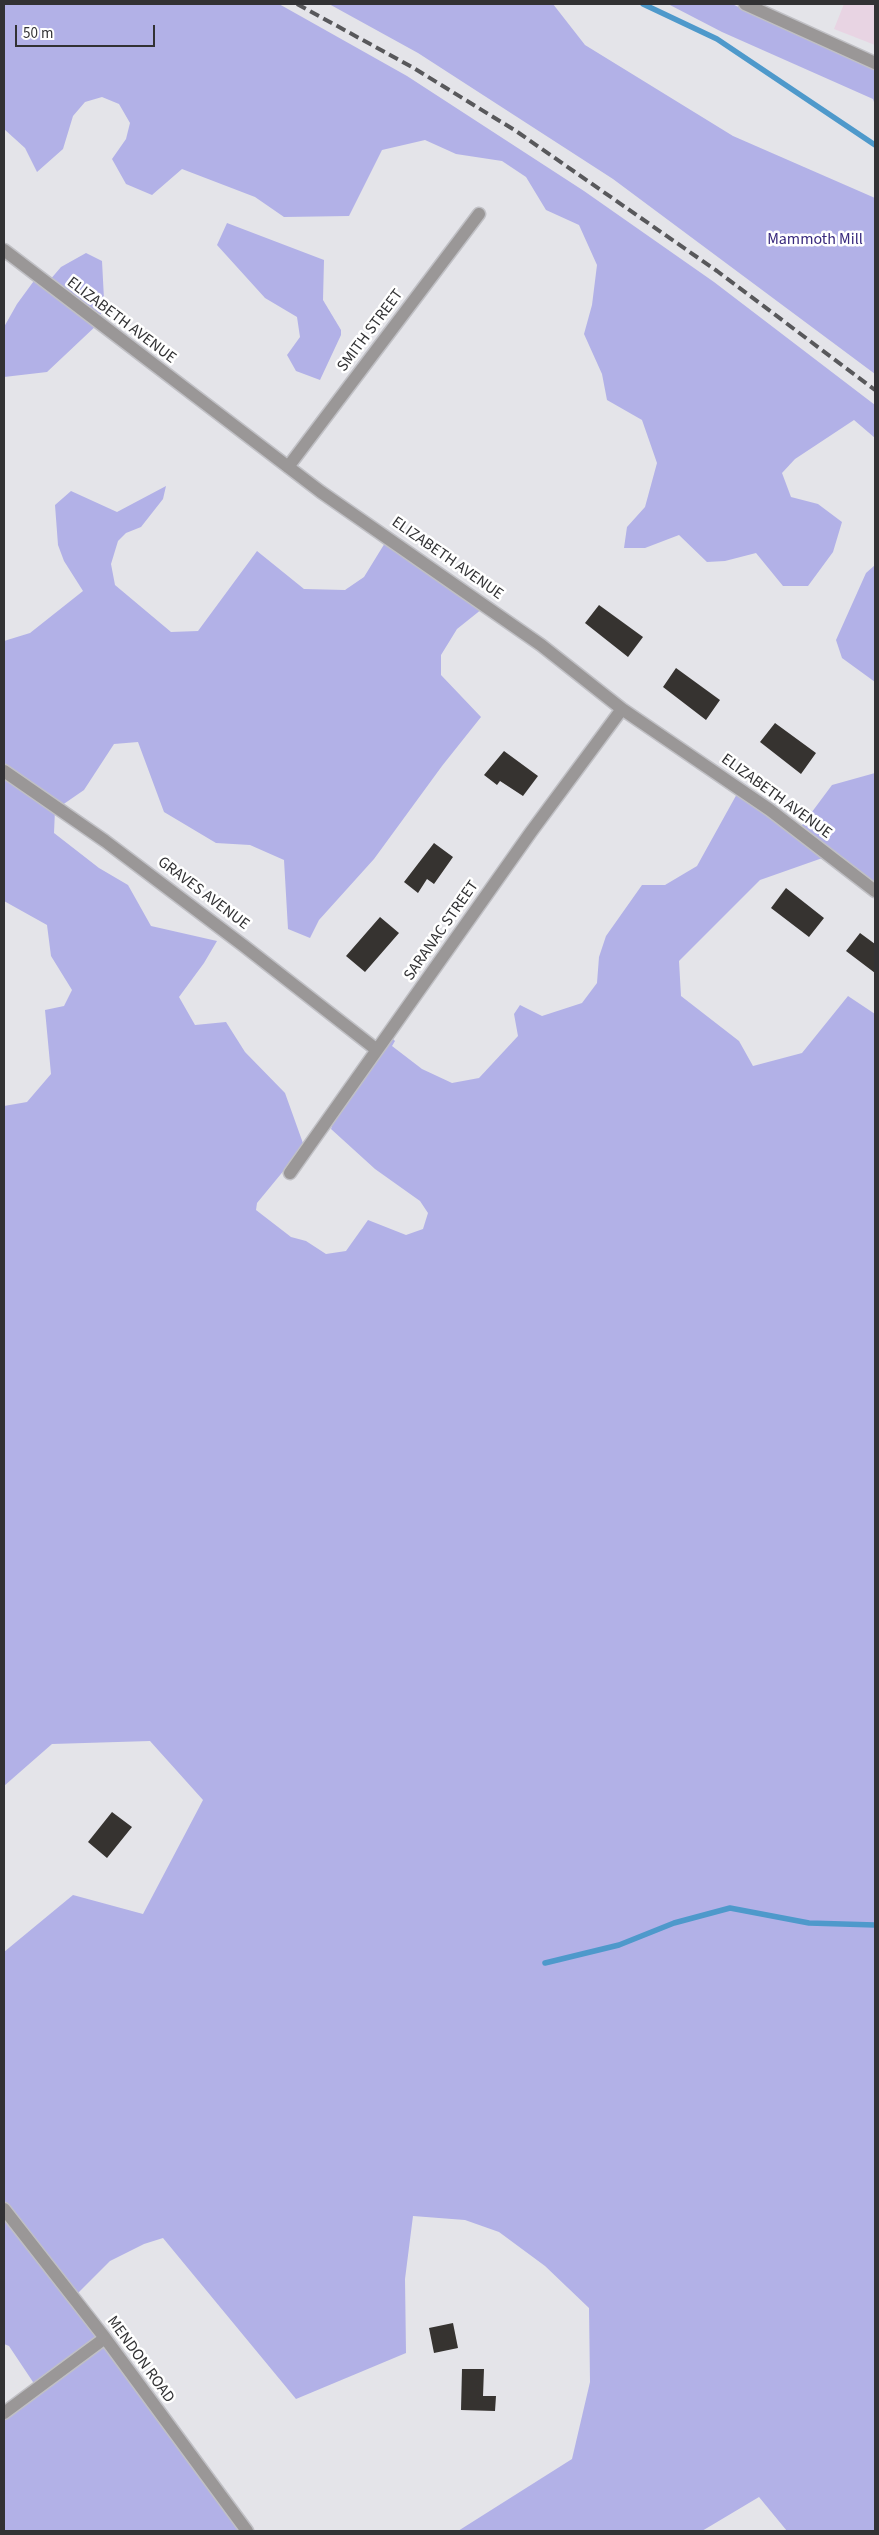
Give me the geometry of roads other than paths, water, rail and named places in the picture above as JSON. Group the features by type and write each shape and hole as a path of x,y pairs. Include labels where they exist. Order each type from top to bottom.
{"street":[{"path":"753,5 875,63"},
{"name":"SMITH STREET","path":"288,467 479,214"},
{"name":"ELIZABETH AVENUE","path":"4,250 288,467 541,645 622,709 770,810 875,891"},
{"name":"SARANAC STREET","path":"290,1173 536,825 622,709"},
{"name":"GRAVES AVENUE","path":"4,771 112,847 244,946 377,1050"},
{"name":"MENDON ROAD","path":"4,2209 105,2338 247,2531"},
{"path":"4,2413 105,2338"}],"waterway":[{"path":"643,4 717,39 875,145"},
{"path":"545,1963 619,1945 674,1923 730,1908 809,1923 875,1925"}],"railway":[{"path":"297,4 412,67 516,131 717,271 875,390"}],"park label":[{"name":"Mammoth Mill","path":"815,240"}]}
